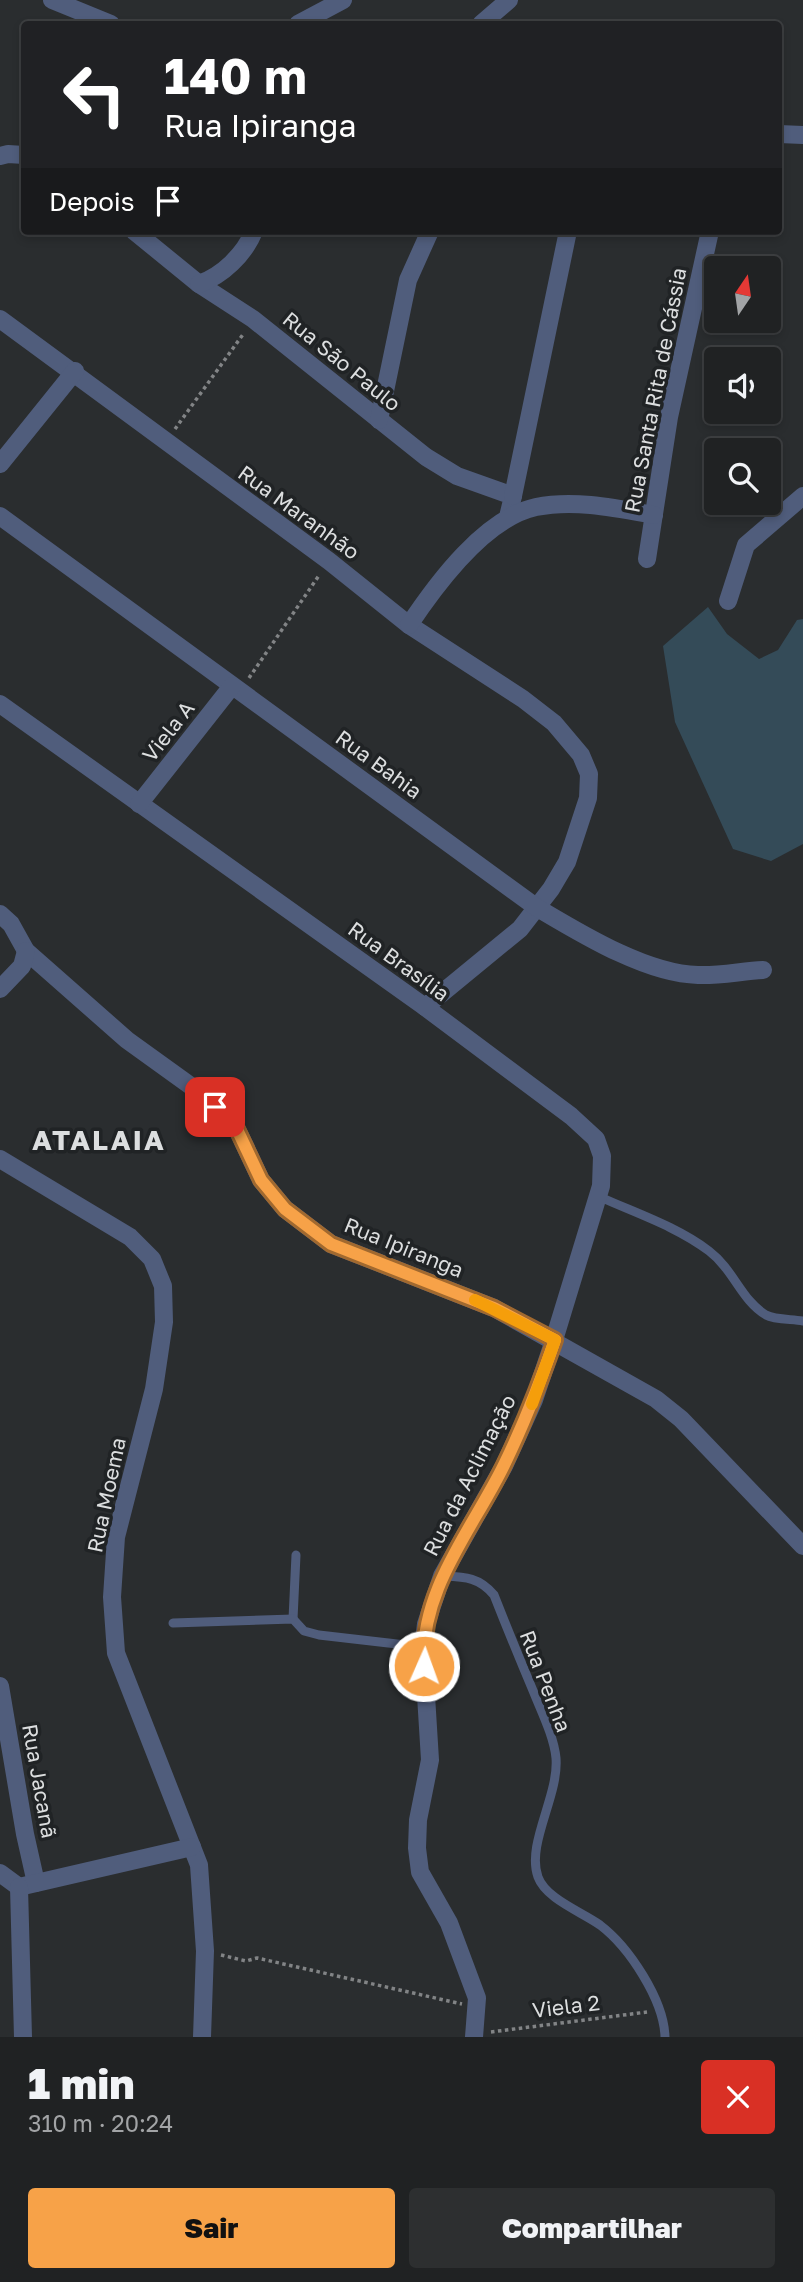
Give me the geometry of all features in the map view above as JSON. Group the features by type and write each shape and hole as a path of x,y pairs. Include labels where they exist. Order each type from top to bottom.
{"street":[{"path":"52,0 104,21"},
{"path":"304,21 343,0"},
{"path":"484,21 509,0"},
{"path":"782,134 803,135"},
{"path":"0,156 8,153 21,155"},
{"name":"Rua São Paulo","path":"139,235 199,284 253,319 426,457 457,475 513,496"},
{"path":"199,284 216,278 229,266 251,235"},
{"path":"379,420 408,280 428,235"},
{"path":"508,517 567,235"},
{"name":"Rua Santa Rita de Cássia","path":"647,559 669,417 709,235"},
{"name":"Rua Maranhão","path":"0,319 75,371 166,443 329,561 409,625 523,699 554,723 582,755 589,774 588,799 567,862 520,929 425,1007"},
{"path":"0,464 75,371"},
{"path":"728,601 746,545 803,496"},
{"path":"409,625 451,570 491,529 508,517 535,507 558,505 590,505 654,515"},
{"name":"Rua Bahia","path":"0,516 536,907 591,940 643,962 697,975 762,970"},
{"name":"Viela A","path":"139,804 236,688"},
{"name":"Rua Brasília","path":"0,704 425,1007 571,1116 596,1139 602,1156 598,1196 555,1340"},
{"name":"Rua Ipiranga","path":"0,914 11,924 26,951 127,1040 195,1089 235,1125 261,1180 285,1209 331,1244 494,1308 656,1399 681,1419 803,1546"},
{"path":"0,989 22,966 26,951"},
{"name":"Rua Moema","path":"0,1158 130,1237 152,1259 163,1286 164,1322 154,1389 116,1536 111,1597 116,1653 199,1865 205,1951 202,2037"},
{"name":"Rua da Aclimação","path":"475,2035 477,1998 455,1938 420,1872 418,1819 430,1760 423,1647 426,1624 442,1576 504,1466 534,1399 555,1340"},
{"name":"Rua Jacanã","path":"0,1686 28,1885"},
{"path":"0,1873 28,1885 192,1847"},
{"path":"23,2037 28,1885"}],"lane":[{"path":"598,1196 663,1224 708,1250 730,1269 746,1298 768,1316 803,1321"},
{"path":"296,1555 293,1619 304,1631 423,1647"},
{"name":"Rua Penha","path":"442,1576 469,1577 483,1583 494,1595 556,1756 556,1782 535,1856 538,1877 545,1889 612,1936 650,1987 661,2010 665,2037"},
{"path":"173,1623 293,1619"}],"path":[{"path":"166,443 253,319"},
{"path":"236,688 329,561"},
{"path":"205,1951 246,1961 257,1958 477,2007"},
{"name":"Viela 2","path":"475,2035 661,2010"}],"shaded area":[{"path":"708,607 727,634 759,659 778,650 797,620 803,619 803,844 771,861 733,849 675,722 663,646"}],"slow traffic":[{"path":"475,1300 555,1340 532,1404"}],"district":[{"name":"ATALAIA","path":"99,1139"}],"route":[{"path":"215,1107 235,1125 261,1180 285,1209 331,1244 494,1308 555,1340 534,1399 504,1466 442,1576 426,1624 424,1666"}]}
